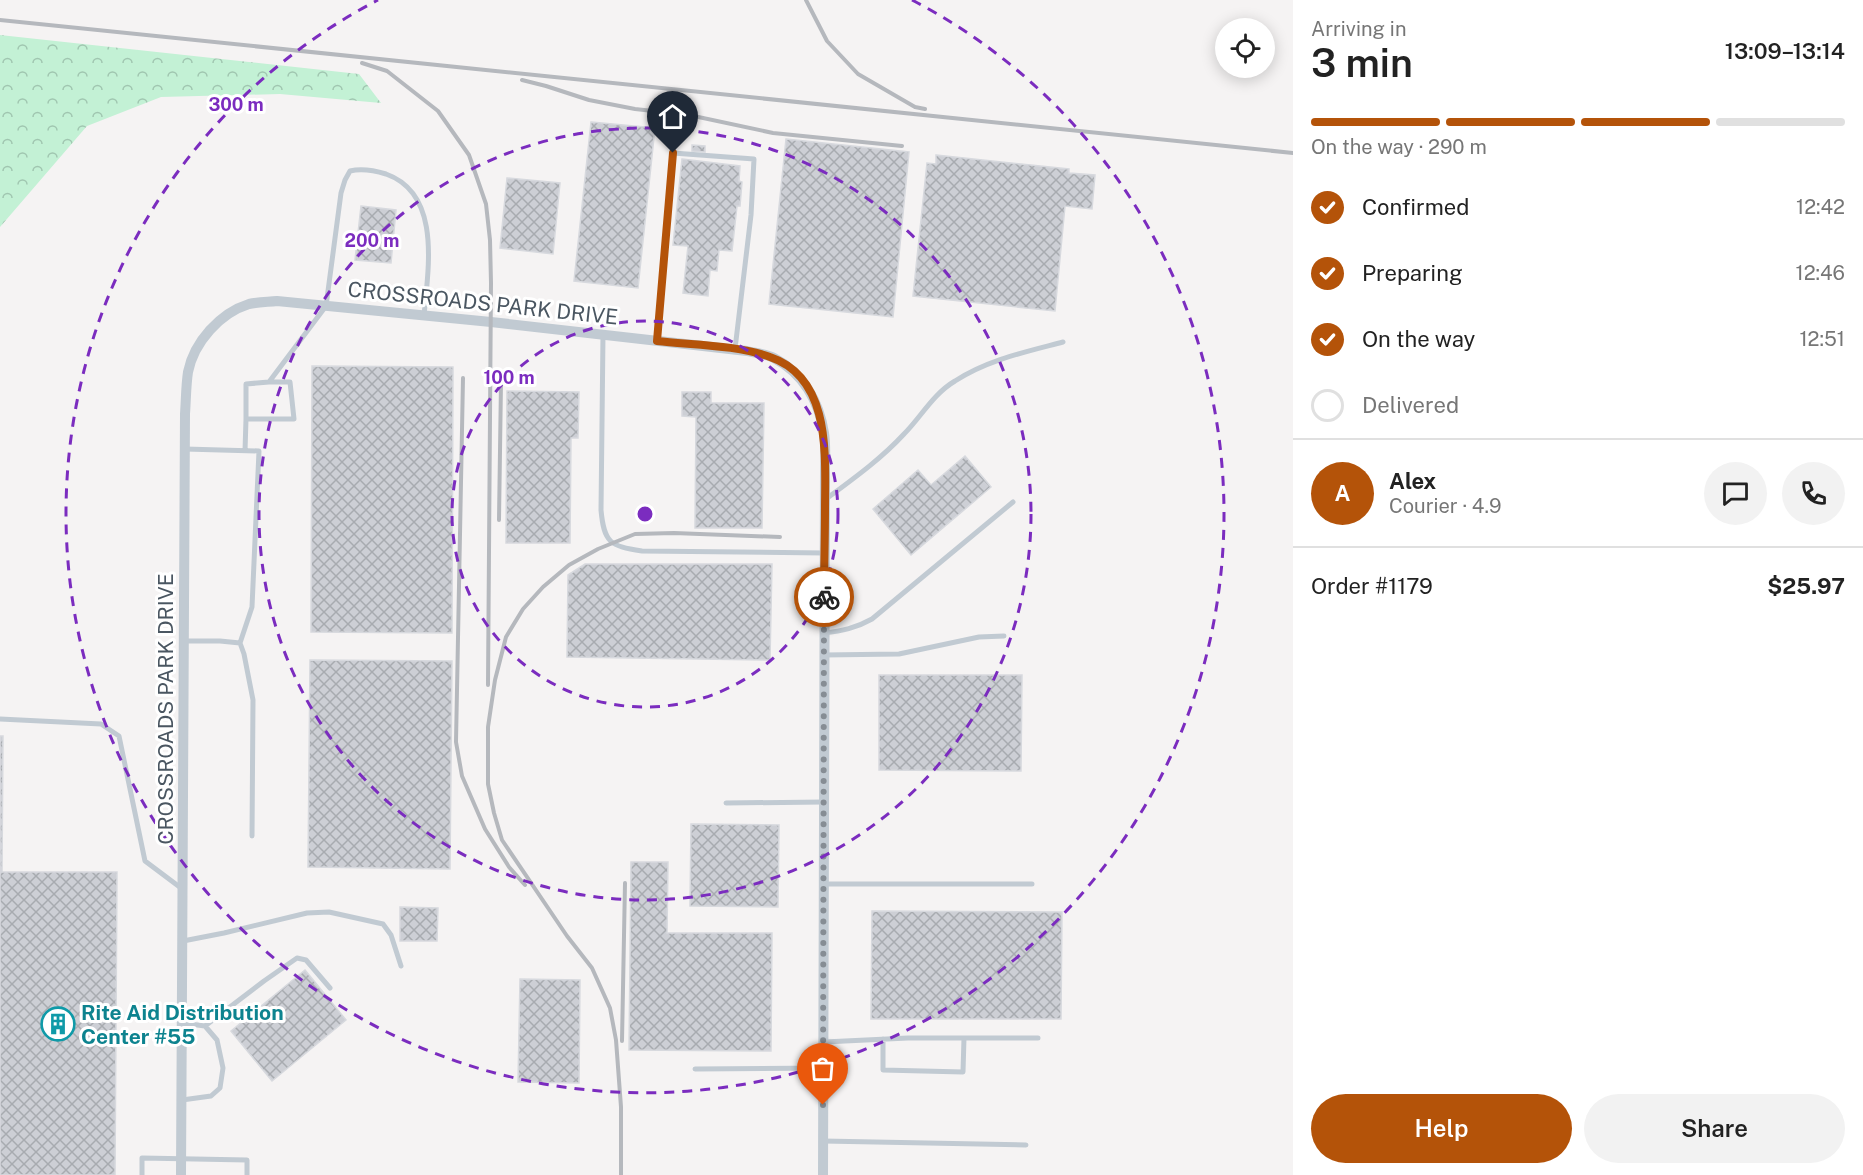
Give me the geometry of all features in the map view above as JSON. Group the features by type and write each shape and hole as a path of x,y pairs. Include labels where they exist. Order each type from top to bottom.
{"street":[{"name":"CROSSROADS PARK DRIVE","path":"181,1175 185,449 188,372 195,349 209,330 235,310 251,303 277,301 735,349 772,357 792,369 807,385 816,405 824,433 823,1175"}],"lane":[{"path":"657,341 673,153 754,159 751,215 735,349"},
{"path":"268,382 326,306 341,193 350,171 360,168 394,177 414,193 424,213 428,266 424,316"},
{"path":"603,335 602,510 603,525 612,543 623,548 642,551 824,553"},
{"path":"825,500 866,469 905,434 924,409 952,382 979,367 1026,351 1063,342"},
{"path":"245,451 246,384 290,382 294,419 246,418"},
{"path":"185,449 259,452 252,607 240,643 253,700 252,836"},
{"path":"824,633 861,626 872,619 1013,502"},
{"path":"824,655 899,654 979,637 1004,636"},
{"path":"184,641 220,640 240,643"},
{"path":"0,719 101,724 119,736 145,861 183,890"},
{"path":"726,803 823,802"},
{"path":"823,884 1032,884"},
{"path":"183,941 307,913 329,912 383,924 391,935 401,966"},
{"path":"205,1026 297,958 306,960 330,988"},
{"path":"182,1023 205,1026 217,1040 223,1068 219,1088 211,1096 182,1100"},
{"path":"884,1039 883,1070 963,1072 964,1038"},
{"path":"824,1042 884,1039 1038,1038"},
{"path":"695,1069 824,1068"},
{"path":"823,1142 1026,1145"},
{"path":"142,1175 142,1158 247,1160 246,1175"}],"green space":[{"path":"0,35 359,74 381,103 280,94 161,97 87,126 0,227"}],"building":[{"path":"591,122 655,128 638,288 574,281"},
{"path":"786,139 909,152 893,317 769,304"},
{"path":"692,145 705,146 705,152 692,151"},
{"path":"936,155 1069,169 1069,173 1095,175 1092,209 1065,206 1055,311 913,296 927,163 936,164"},
{"path":"682,159 740,166 739,181 742,182 740,206 737,206 732,251 719,250 717,271 710,270 708,296 683,293 688,246 673,245"},
{"path":"507,178 560,183 553,254 500,248"},
{"path":"361,206 396,210 391,263 355,260"},
{"path":"312,366 453,367 452,633 311,632"},
{"path":"507,391 579,392 578,438 571,438 570,543 506,543"},
{"path":"682,392 711,392 711,403 764,403 762,528 695,528 696,417 682,416"},
{"path":"965,456 991,487 911,555 873,509 918,470 931,485"},
{"path":"585,564 772,564 770,660 567,657 568,575"},
{"path":"310,660 452,661 450,869 308,867"},
{"path":"879,675 1022,675 1021,771 879,770"},
{"name":"Rite Aid Distribution Center #55","path":"0,736 3,736 2,872 117,872 115,1175 0,1175"},
{"path":"691,824 779,825 778,907 690,906"},
{"path":"631,862 668,862 667,933 772,933 771,1051 629,1050"},
{"path":"400,907 438,908 437,941 400,941"},
{"path":"872,911 1062,912 1061,1019 871,1019"},
{"path":"305,970 346,1020 272,1081 231,1031"},
{"path":"520,979 580,980 579,1083 518,1082"}],"railway":[{"path":"806,0 827,41 858,74 915,107 925,109"},
{"path":"0,20 1293,153"},
{"path":"362,63 387,71 438,111 469,155 486,204 491,283 488,685"},
{"path":"522,80 589,100 635,109 689,115 773,133 902,146"},
{"path":"463,378 456,742 462,776 485,829 509,867 525,885"},
{"path":"499,520 501,382"},
{"path":"621,1175 621,1107 616,1040 610,1008 592,968 567,936 502,840 494,813 488,784 488,727 495,680 506,637 523,609 543,587 569,565 598,549 635,534 674,533 780,537"},
{"path":"622,1041 625,883"}],"way so far":[{"path":"823,1105 824,597"}],"place":[{"name":"Rite Aid Distribution Center #55","path":"58,1024"}],"route":[{"path":"673,153 657,341 747,351 772,357 792,369 807,385 816,405 824,433 824,597"}]}
